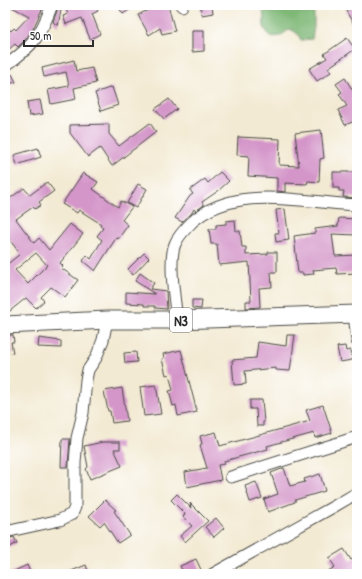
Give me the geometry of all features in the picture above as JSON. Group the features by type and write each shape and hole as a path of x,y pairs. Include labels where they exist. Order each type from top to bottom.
{"main road":[{"name":"N3","path":"5,325 107,320 177,320 355,314"}],"street":[{"path":"5,66 24,52 37,38 52,5"},
{"path":"177,320 172,266 175,244 186,228 202,213 216,206 240,200 272,198 357,205"},
{"path":"355,314 357,341"},
{"path":"5,532 60,520 72,514 76,506 75,463 77,438 83,413 86,380 88,370 96,358 103,340 107,320"},
{"path":"231,477 357,437"},
{"path":"213,574 357,493"}],"green space":[{"path":"263,5 314,5 314,27 312,39 301,40 297,33 290,29 280,36 270,37 264,27"}],"building":[{"path":"8,5 44,5 33,29 25,40 18,47 15,44 5,53 5,25 11,31 14,28 16,30 29,16"},
{"path":"59,5 62,5 58,26 53,22"},
{"path":"64,5 95,5 98,11 92,14 100,34 90,39 82,18 66,24 63,16 68,14"},
{"path":"117,5 137,5 123,14"},
{"path":"151,5 168,5 175,31 162,34 160,28 149,35 138,15 152,8"},
{"path":"200,5 212,5 213,13 202,15"},
{"path":"357,5 357,30 346,11"},
{"path":"192,31 204,31 204,51 192,52"},
{"path":"347,38 355,49 328,68 331,72 317,81 309,69 327,58 324,54"},
{"path":"74,60 76,71 92,68 96,83 74,88 76,99 51,104 48,90 69,86 66,72 44,77 42,68"},
{"path":"12,74 16,82 5,85 5,77"},
{"path":"345,78 357,97 357,120 345,125 338,110 347,106 339,94 342,92 336,84"},
{"path":"112,87 118,105 101,111 95,93"},
{"path":"169,99 177,109 164,119 155,109"},
{"path":"40,100 43,114 29,116 27,102"},
{"path":"150,123 156,132 112,166 100,148 88,157 70,133 70,125 109,124 109,134 119,146"},
{"path":"321,130 324,158 320,159 319,182 308,181 307,184 285,183 285,192 277,191 277,178 248,176 249,156 237,155 238,137 280,139 279,165 299,166 295,133"},
{"path":"38,148 41,157 17,165 14,155"},
{"path":"220,172 229,181 202,202 204,205 196,211 194,209 182,222 175,218 193,194 190,190 205,179 208,183"},
{"path":"333,172 357,172 357,198 343,197 344,191 339,191 339,188 333,188"},
{"path":"83,173 98,182 93,189 118,207 121,201 132,207 122,220 128,225 118,239 116,238 95,271 83,261 87,255 91,259 102,240 97,236 103,228 100,226 101,224 79,210 77,213 62,204"},
{"path":"47,182 54,191 39,202 41,205 35,209 33,207 16,219 34,243 39,238 49,250 70,224 83,234 60,263 63,266 61,268 78,280 65,297 51,287 41,297 44,301 36,308 26,298 5,315 5,266 20,254 5,233 5,202 24,188 30,195","holes":["36,253 47,265 28,284 15,270"]},
{"path":"138,184 147,189 136,208 127,203"},
{"path":"285,209 289,240 276,242 275,233 279,233 276,210"},
{"path":"339,218 357,219 357,235 332,234 335,256 357,255 357,273 337,274 336,268 313,270 314,274 303,275 303,273 298,273 294,236 315,233 315,229 338,226"},
{"path":"235,220 236,231 240,231 242,247 246,247 246,255 277,252 277,272 271,272 272,287 259,288 260,307 246,308 246,301 251,301 249,262 219,265 217,244 211,244 209,229 216,229 216,225 226,224 226,221"},
{"path":"144,253 149,258 133,275 128,269"},
{"path":"140,273 154,283 150,289 166,291 167,309 155,308 155,306 144,306 144,304 126,303 126,292 155,294 135,281"},
{"path":"192,300 202,300 201,309 192,308"},
{"path":"5,335 13,335 14,342 11,342 13,353 5,354"},
{"path":"287,335 295,335 290,371 276,370 276,368 245,371 246,384 234,385 232,360 256,358 258,342 286,346"},
{"path":"39,338 61,341 61,348 38,347"},
{"path":"345,346 346,351 351,350 352,360 340,362 337,347"},
{"path":"181,350 197,412 178,416 176,405 173,406 169,391 173,390 169,374 166,375 162,359 164,358 163,354"},
{"path":"136,352 137,362 125,363 124,353"},
{"path":"156,385 161,414 144,416 140,387"},
{"path":"122,388 127,421 112,423 104,391"},
{"path":"250,400 262,400 263,426 257,426 256,409 250,409"},
{"path":"323,405 332,433 315,438 314,433 267,446 268,449 224,461 225,464 218,465 221,480 187,487 185,472 207,468 200,445 202,444 200,436 216,432 220,446 310,421 306,410"},
{"path":"62,439 70,439 68,467 61,467"},
{"path":"103,442 120,442 120,449 114,449 122,466 90,479 86,469 88,467 84,446"},
{"path":"284,468 290,486 305,482 304,479 320,474 325,491 295,500 295,502 268,512 264,499 278,494 271,473"},
{"path":"256,482 262,498 250,502 245,486"},
{"path":"177,494 191,508 190,503 208,521 185,542 180,536 192,526 183,517 185,514 171,500"},
{"path":"105,500 116,510 114,511 130,535 118,543 104,522 100,526 89,516"},
{"path":"216,518 224,528 214,537 205,527"},
{"path":"14,537 17,543 5,550 5,539"},
{"path":"344,549 351,560 357,556 357,574 323,574 335,567 329,558"},
{"path":"196,559 203,574 184,574 180,566"},
{"path":"27,565 31,574 8,574"},
{"path":"86,565 89,574 64,574"}]}
